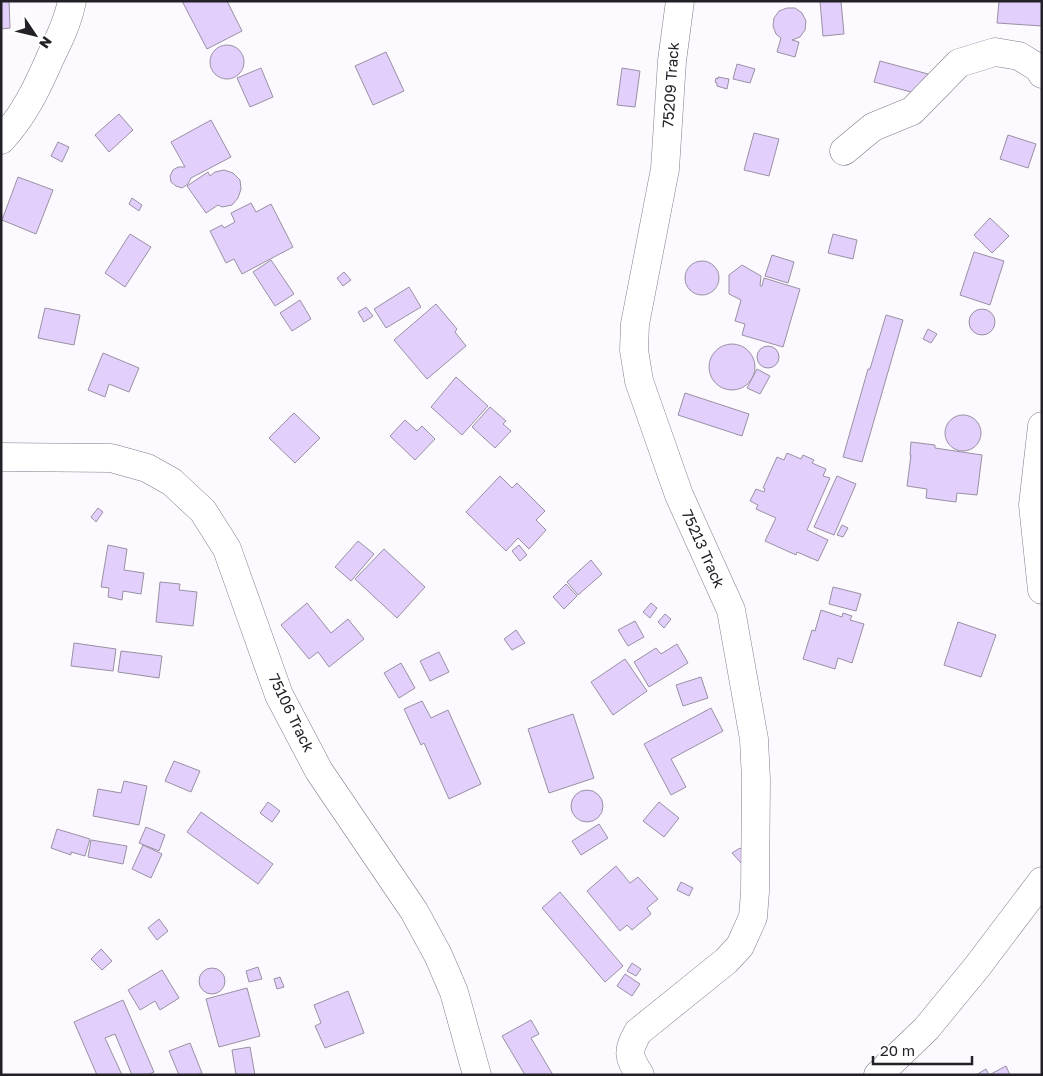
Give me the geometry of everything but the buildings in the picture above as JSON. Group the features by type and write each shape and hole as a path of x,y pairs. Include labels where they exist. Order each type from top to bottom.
{"street":[{"path":"1,140 10,130 36,91 68,19 72,1"},
{"name":"75209 Track","path":"665,169 672,62 680,1"},
{"path":"844,151 873,127 912,111 959,63 995,52 1019,56 1040,69 1042,74"},
{"name":"75213 Track","path":"640,1075 630,1059 630,1046 638,1032 726,961 740,946 753,917 756,892 756,772 754,739 731,610 679,495 639,381 634,350 635,324 665,169"},
{"path":"1042,426 1033,505 1042,590"},
{"name":"75106 Track","path":"1,457 111,458 147,468 172,482 203,511 227,548 278,695 319,770 414,911 438,954 454,992 476,1075"},
{"path":"878,1075 926,1029 977,967 1042,881"}]}
